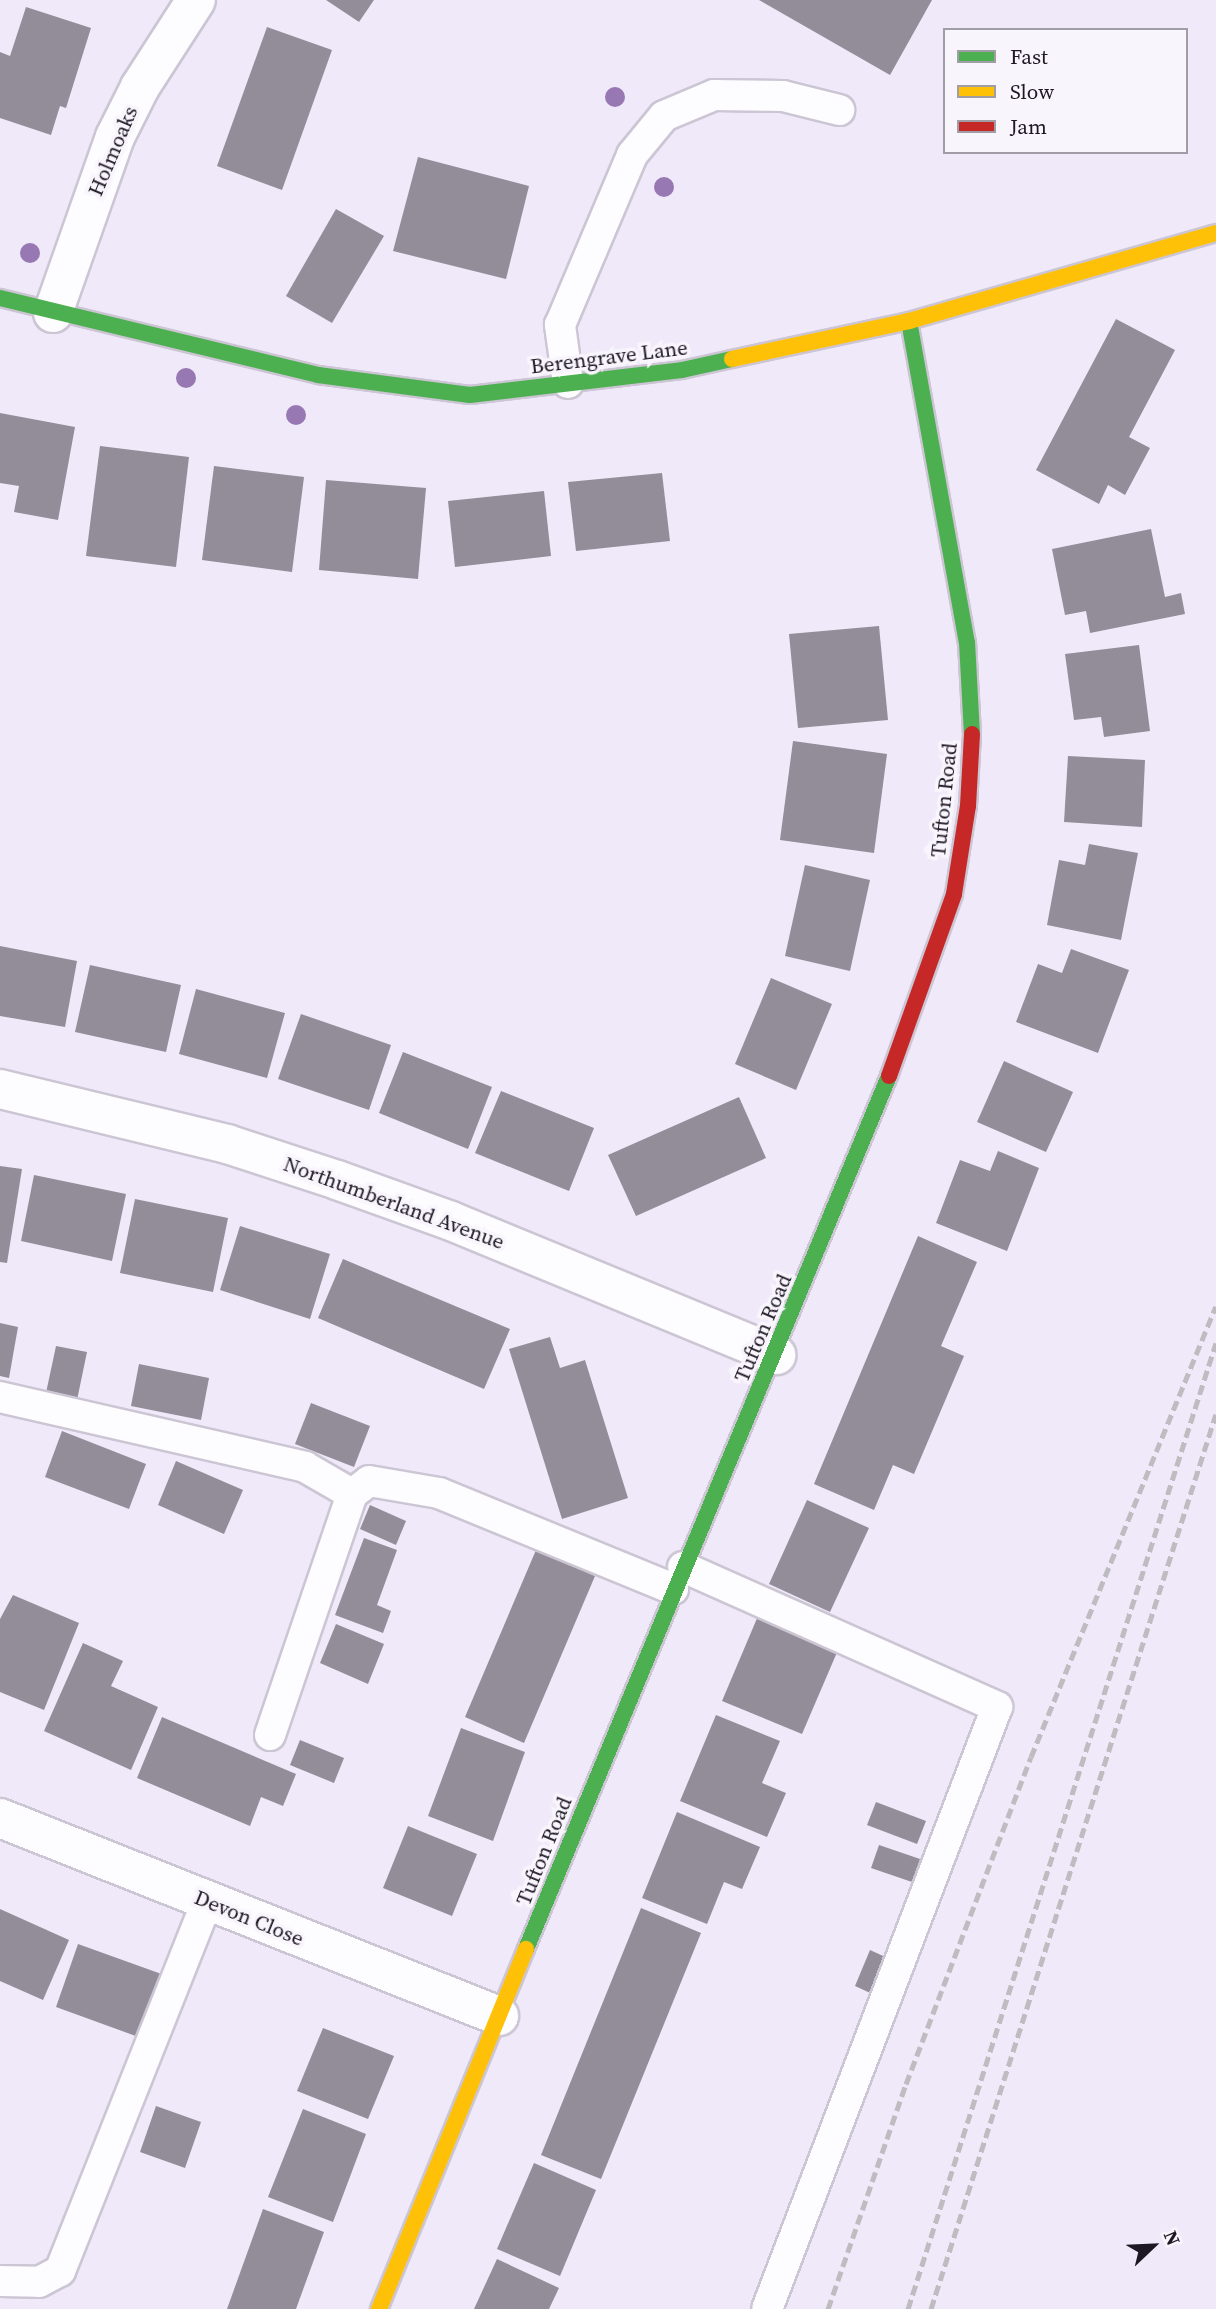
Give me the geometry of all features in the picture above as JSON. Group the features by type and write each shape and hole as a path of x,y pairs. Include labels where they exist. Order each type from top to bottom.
{"street":[{"name":"Holmoaks","path":"52,313 114,137 140,87 196,0"},
{"name":"Berengrave Lane","path":"0,298 52,313 318,375 470,395 682,370 909,321 1216,233"},
{"name":"Tufton Road","path":"379,2309 678,1578 776,1355 929,973 954,894 968,806 972,726 967,642 909,321"},
{"name":"Northumberland Avenue","path":"0,1089 227,1144 337,1180 451,1221 776,1355"},
{"name":"Devon Close","path":"0,1818 499,2016"}],"lane":[{"path":"568,383 559,325 632,155 664,116 714,94 783,96 839,110"},
{"path":"0,1397 305,1467 352,1494"},
{"path":"270,1735 352,1494 369,1481 439,1493 678,1578 997,1707 767,2309"},
{"path":"0,2281 39,2282 60,2271 207,1902"}],"building":[{"path":"326,0 374,0 359,22"},
{"path":"759,0 932,0 890,75"},
{"path":"26,7 91,28 66,108 60,106 51,135 0,118 0,52 10,56"},
{"path":"267,27 332,50 282,190 217,166"},
{"path":"418,157 529,186 506,279 393,251"},
{"path":"336,209 384,236 332,323 286,296"},
{"path":"1116,319 1175,350 1129,437 1150,448 1125,495 1108,485 1099,504 1036,470"},
{"path":"0,413 75,427 58,520 14,512 19,486 0,483"},
{"path":"100,446 189,457 176,567 86,556"},
{"path":"214,466 304,477 292,572 202,560"},
{"path":"662,473 670,541 576,551 568,482"},
{"path":"326,480 426,488 418,579 319,570"},
{"path":"544,491 551,556 455,567 448,501"},
{"path":"1151,529 1165,597 1181,593 1185,614 1090,633 1086,611 1065,615 1052,549"},
{"path":"879,626 888,720 798,728 789,634"},
{"path":"1139,645 1150,731 1104,737 1101,717 1074,720 1065,654"},
{"path":"793,741 887,754 874,853 780,840"},
{"path":"1068,756 1145,760 1142,827 1064,822"},
{"path":"1089,844 1138,853 1121,940 1047,925 1059,860 1085,865"},
{"path":"805,865 870,880 850,971 785,956"},
{"path":"0,946 77,961 65,1027 0,1016"},
{"path":"1071,949 1129,970 1098,1053 1016,1022 1038,964 1062,973"},
{"path":"90,965 181,985 166,1052 75,1032"},
{"path":"771,978 832,1004 796,1090 735,1064"},
{"path":"196,989 285,1013 267,1078 179,1054"},
{"path":"301,1014 391,1045 369,1110 278,1079"},
{"path":"403,1052 492,1087 468,1149 379,1113"},
{"path":"1004,1061 1073,1092 1046,1152 977,1122"},
{"path":"501,1091 594,1128 569,1191 475,1153"},
{"path":"739,1097 766,1158 636,1216 608,1155"},
{"path":"998,1151 1039,1168 1007,1251 936,1223 960,1160 990,1171"},
{"path":"0,1166 22,1169 7,1263 0,1262"},
{"path":"34,1175 126,1194 112,1261 21,1241"},
{"path":"135,1199 228,1218 213,1292 120,1273"},
{"path":"240,1226 330,1254 310,1319 220,1290"},
{"path":"918,1236 977,1262 941,1346 964,1356 914,1474 893,1465 874,1510 814,1484"},
{"path":"343,1259 510,1329 484,1389 318,1318"},
{"path":"0,1323 18,1327 9,1378 0,1376"},
{"path":"550,1337 560,1368 585,1360 628,1498 562,1519 509,1349"},
{"path":"56,1346 87,1352 77,1400 46,1393"},
{"path":"139,1364 209,1378 201,1420 131,1406"},
{"path":"311,1403 370,1426 354,1467 295,1444"},
{"path":"62,1431 146,1464 129,1509 45,1477"},
{"path":"176,1461 243,1490 224,1534 158,1505"},
{"path":"807,1500 869,1528 830,1612 769,1584"},
{"path":"370,1505 406,1521 396,1545 360,1529"},
{"path":"364,1538 397,1550 377,1605 391,1611 383,1633 335,1615"},
{"path":"536,1550 595,1576 524,1743 465,1717"},
{"path":"13,1595 79,1623 44,1710 0,1692 0,1619"},
{"path":"758,1616 838,1650 802,1734 722,1701"},
{"path":"336,1624 384,1644 368,1684 320,1663"},
{"path":"83,1643 123,1661 111,1686 158,1707 131,1770 44,1731"},
{"path":"716,1715 780,1741 762,1783 786,1793 767,1837 680,1801"},
{"path":"162,1717 296,1774 283,1806 261,1797 250,1826 137,1778"},
{"path":"461,1728 525,1752 493,1841 428,1816"},
{"path":"300,1740 344,1758 334,1783 290,1765"},
{"path":"876,1802 926,1821 917,1844 867,1825"},
{"path":"677,1812 760,1847 742,1889 724,1882 707,1924 642,1898"},
{"path":"408,1826 477,1854 452,1916 383,1888"},
{"path":"879,1845 920,1859 912,1882 871,1868"},
{"path":"641,1908 701,1933 601,2179 541,2155"},
{"path":"0,1909 69,1940 43,2000 0,1981"},
{"path":"78,1944 167,1976 144,2039 56,2007"},
{"path":"870,1950 894,1961 879,1997 855,1986"},
{"path":"323,2028 394,2056 368,2119 297,2091"},
{"path":"156,2106 201,2122 185,2168 140,2152"},
{"path":"303,2109 366,2134 333,2222 268,2197"},
{"path":"534,2163 596,2190 560,2276 497,2249"},
{"path":"263,2209 324,2232 296,2309 227,2309"},
{"path":"497,2259 559,2288 549,2309 474,2309"}],"railway":[{"path":"828,2309 906,2084 1031,1757 1216,1307"},
{"path":"908,2309 1216,1343"},
{"path":"931,2309 1216,1414"}],"traffic: fast":[{"path":"0,298 318,375 470,395 682,370 732,359"},
{"path":"909,321 967,642 972,734"},
{"path":"526,1949 889,1076"}],"traffic: slow":[{"path":"732,359 909,321 1216,233"},
{"path":"379,2309 526,1949"}],"traffic: jam":[{"path":"889,1076 954,894 968,806 972,734"}]}
